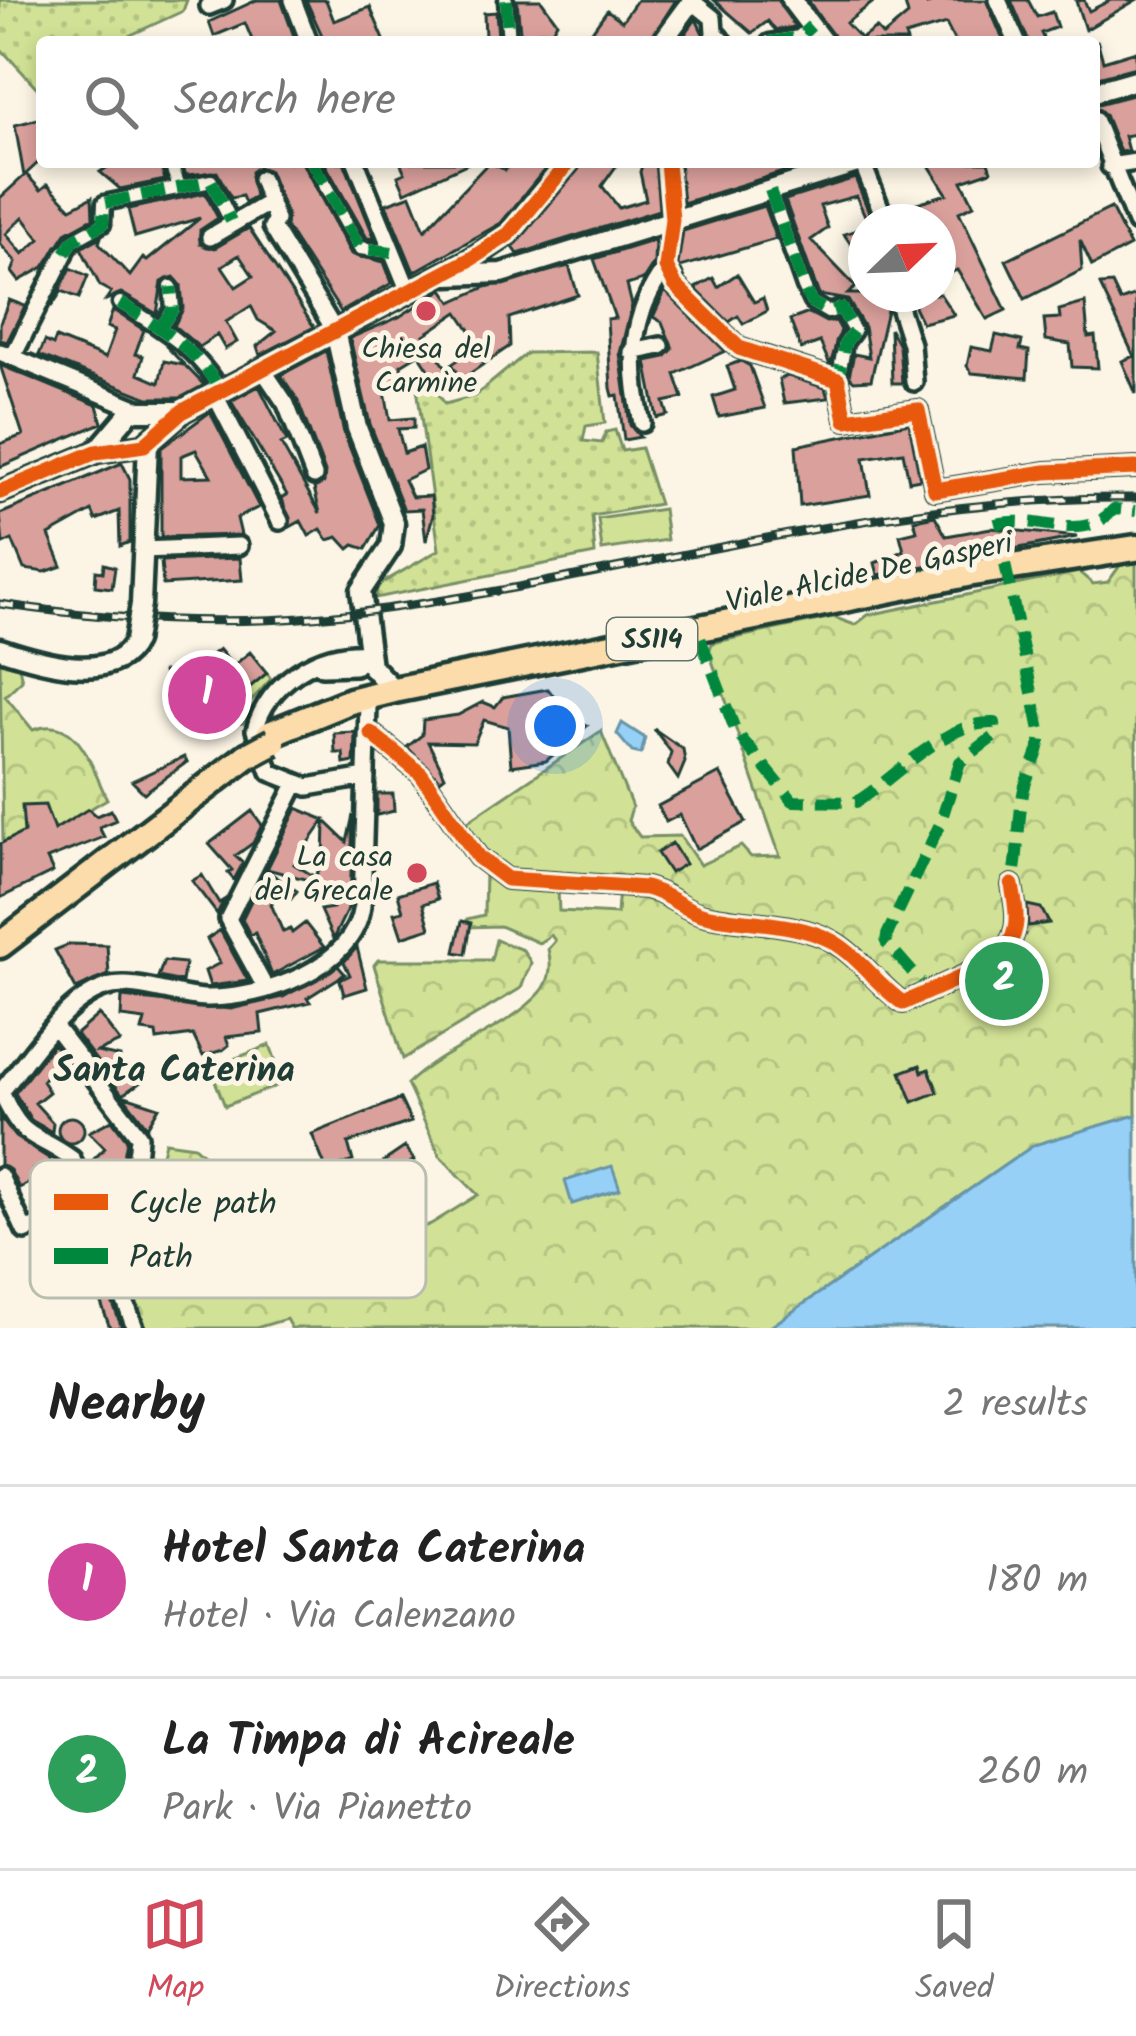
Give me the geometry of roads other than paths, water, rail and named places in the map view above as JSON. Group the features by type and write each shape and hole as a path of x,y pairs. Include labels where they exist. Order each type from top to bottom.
{"main road":[{"name":"Viale Alcide De Gasperi","path":"0,931 65,887 196,779 271,738 394,690 967,574 1136,548"},
{"name":"Viale Alcide De Gasperi","path":"359,703 970,585 1040,565"},
{"name":"Viale Alcide De Gasperi","path":"0,945 246,751"}],"street":[{"path":"293,0 307,36"},
{"path":"506,0 509,36"},
{"path":"667,36 692,0 713,18 718,36"},
{"path":"791,0 817,34"},
{"path":"998,0 1014,36"},
{"path":"1100,90 1136,80"},
{"path":"1100,138 1136,223"},
{"path":"1109,166 1136,162"},
{"path":"172,168 179,187"},
{"path":"315,168 360,248 392,252"},
{"path":"358,168 409,292"},
{"path":"0,492 134,441 443,275 509,233 564,168"},
{"path":"642,423 632,352 642,303 666,267 673,219 668,168"},
{"path":"443,275 502,273 842,168"},
{"path":"864,168 879,204"},
{"path":"72,1160 53,1145 36,1142 16,1125 0,1093 55,1028 94,993 116,986 208,998 266,989 292,981 359,930 371,733 359,703 361,591 391,546 394,523 357,428 335,331 272,227 276,220 261,178"},
{"path":"134,441 155,426 145,412 6,354 64,253 74,240 103,224 104,203 211,181 231,221"},
{"path":"770,190 811,302 828,312 841,308 854,331 845,343 838,380 846,420 918,410 935,490 1045,472 1136,468"},
{"path":"210,237 270,202"},
{"path":"488,249 502,273"},
{"path":"666,267 695,309 740,349 838,380"},
{"path":"161,327 173,309 171,287"},
{"path":"120,302 161,327 210,370 280,521"},
{"path":"901,312 911,344 914,382"},
{"path":"632,352 661,346"},
{"path":"262,370 292,416 314,476"},
{"path":"0,650 76,666 105,665 126,656 135,641 141,604 144,496 126,414 183,411"},
{"path":"143,550 239,546"},
{"path":"366,777 295,786 270,772 255,730 269,697 324,659 361,660 394,690"},
{"path":"371,733 422,774 478,857 507,880 646,888 667,893 700,915 749,919 766,927 816,934 846,951 903,1003 995,962 1005,952 1019,928 1012,885"},
{"path":"339,783 366,801"},
{"path":"266,989 228,919 295,786"},
{"path":"55,1028 140,1136 136,1160"},
{"path":"0,1176 25,1231 30,1229"},
{"path":"127,1298 138,1326"}],"water":[{"path":"622,723 645,738 641,754 632,752 617,734"},
{"path":"1136,1115 1136,1328 769,1328 1034,1145"},
{"path":"612,1166 620,1189 572,1204 565,1181"}],"railway":[{"path":"0,604 177,620 354,613 939,510 1136,498"}],"place":[{"name":"Chiesa del Carmine","path":"426,311"},
{"name":"Hotel Santa Caterina","path":"207,695"},
{"name":"La casa del Grecale","path":"417,873"},
{"name":"La Timpa di Acireale","path":"1004,981"}],"district":[{"name":"Santa Caterina","path":"174,1068"}]}
